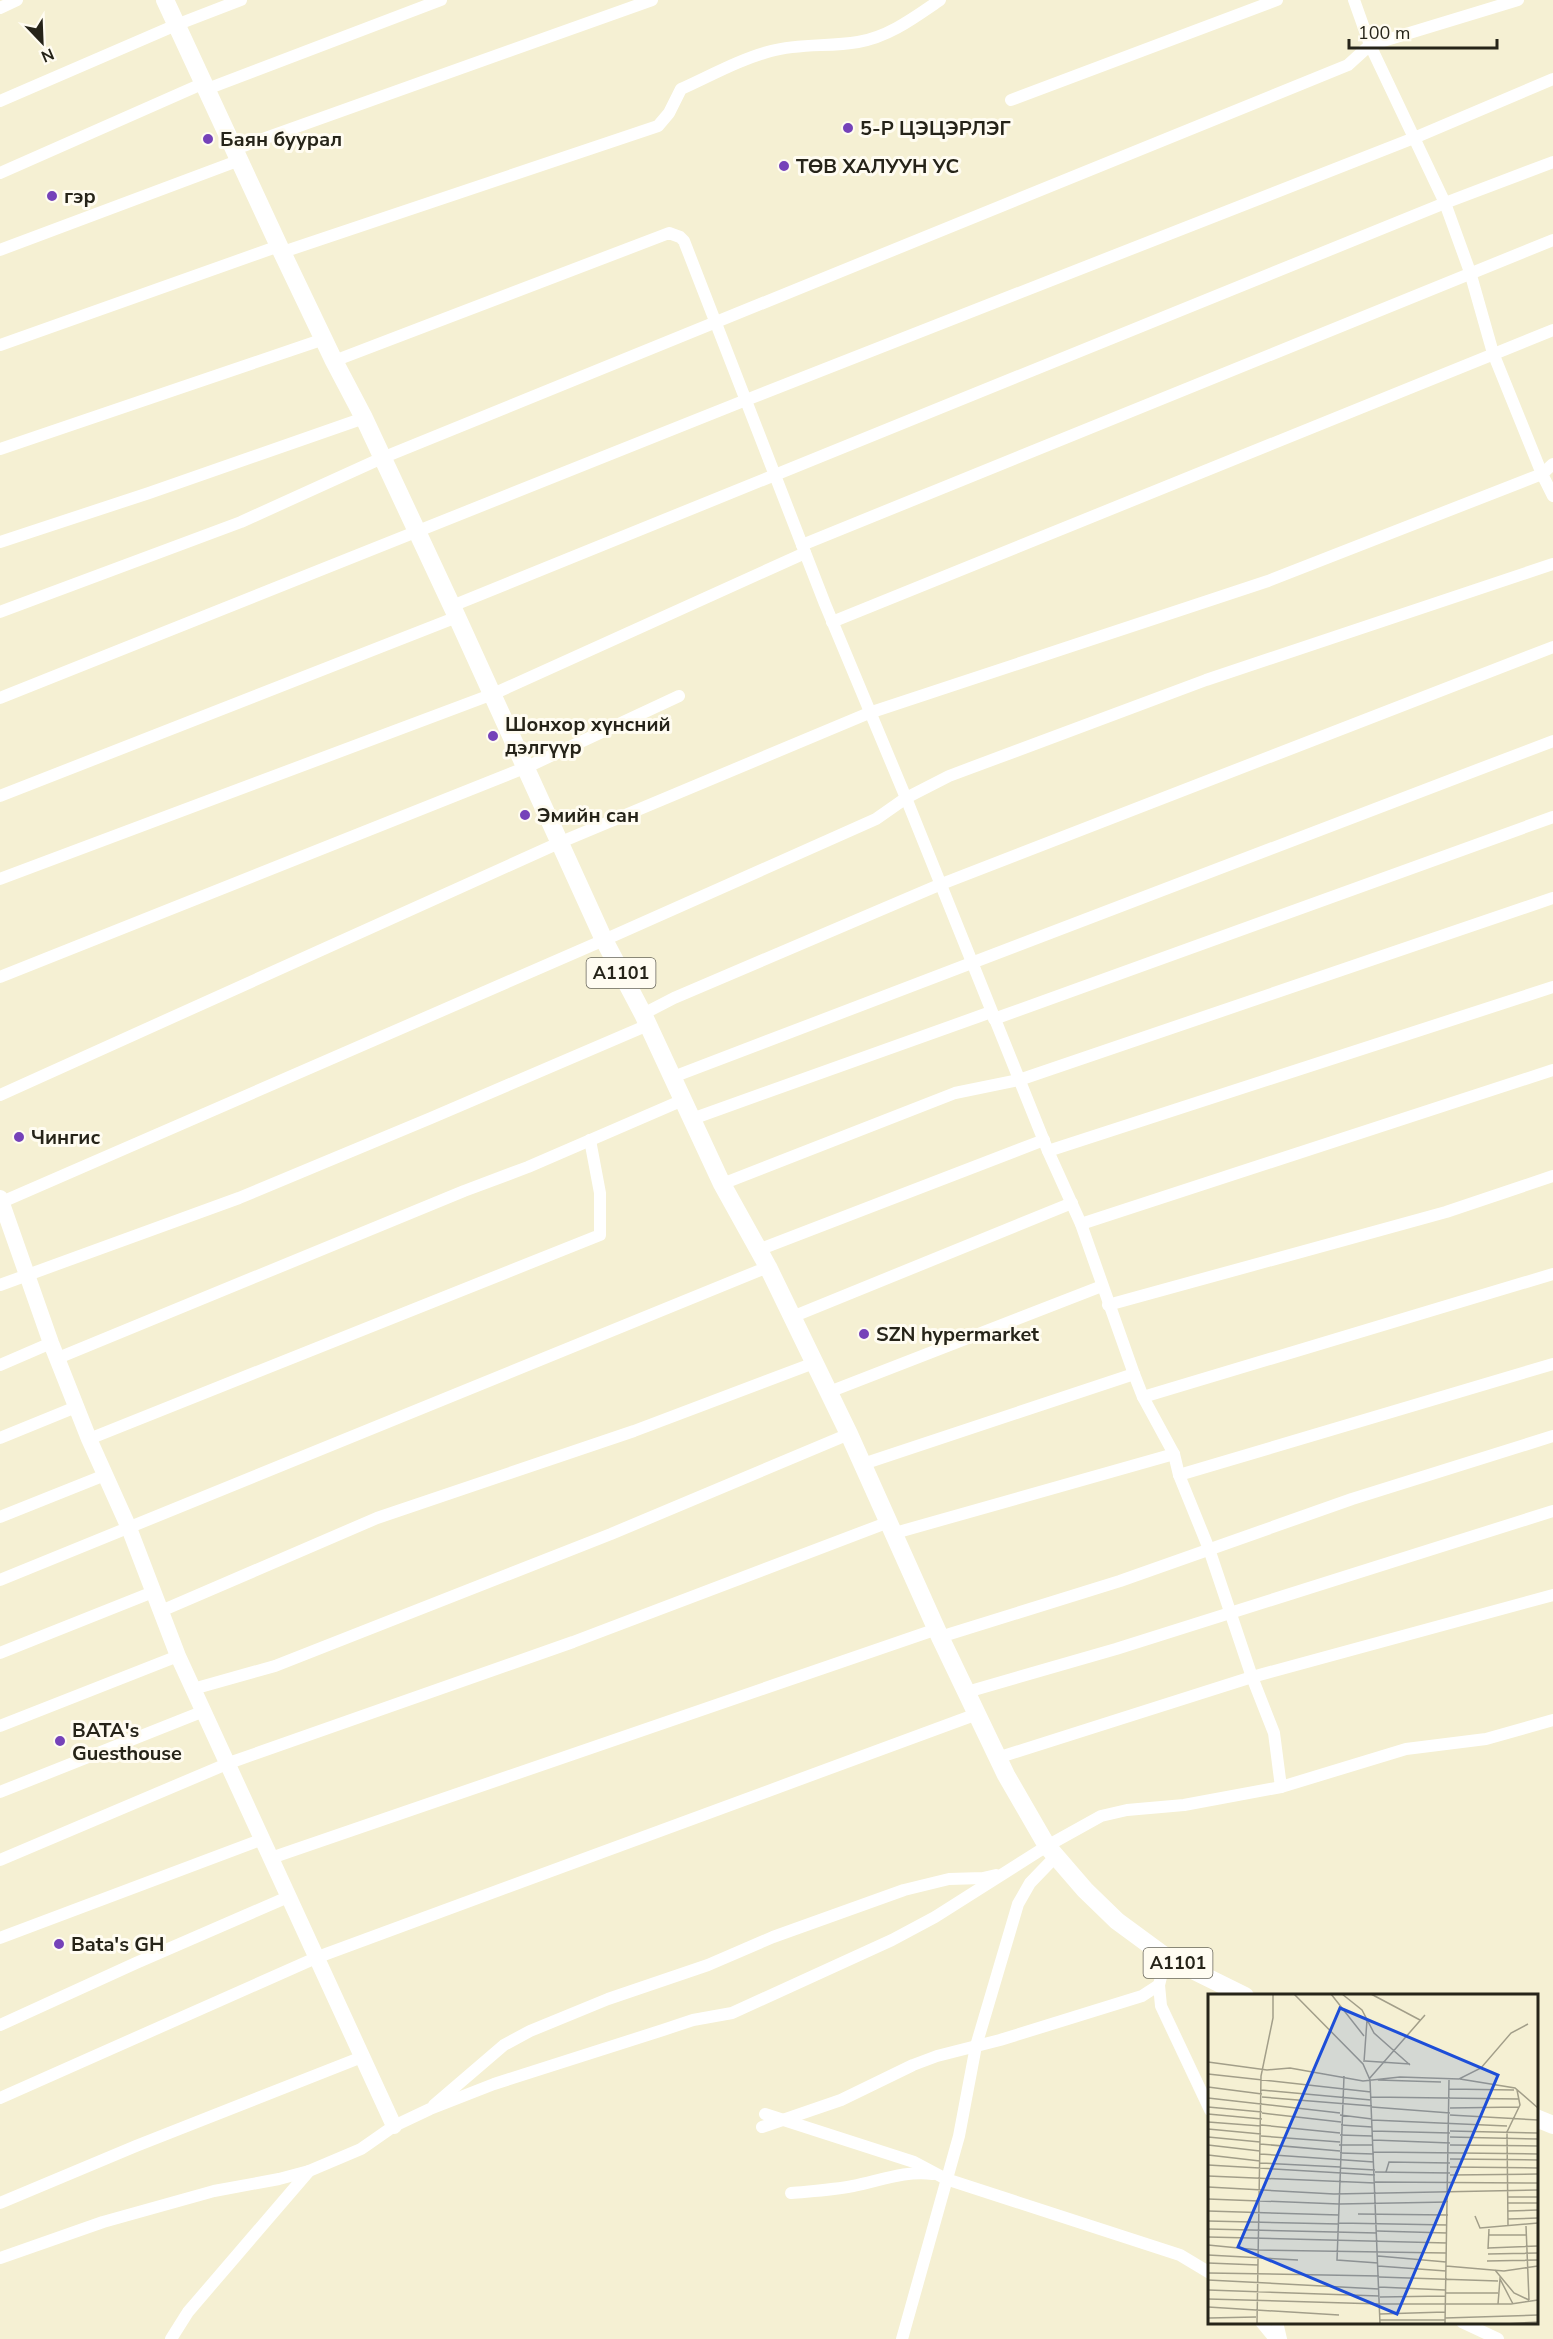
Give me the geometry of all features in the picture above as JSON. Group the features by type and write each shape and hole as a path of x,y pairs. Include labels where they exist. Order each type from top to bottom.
{"main road":[{"name":"A1101","path":"165,0 334,361 364,418 455,612 604,940 645,1019 722,1184 768,1267 829,1392 997,1758 1052,1851 1085,1890 1117,1921 1166,1957 1243,1994"},
{"path":"1,1201 26,1275 76,1407 129,1528 178,1656 394,2126"},
{"path":"1538,2119 1553,2125"}],"street":[{"path":"0,8 17,0"},
{"path":"0,101 176,25 241,0"},
{"path":"0,173 205,86 441,0"},
{"path":"0,250 237,154 652,0"},
{"path":"0,345 281,249 658,126 669,113 681,89 768,51 796,45 857,43 879,37 910,21 940,0"},
{"path":"1011,100 1277,0"},
{"path":"1354,0 1370,45 1446,203 1470,272 1493,353 1553,496"},
{"path":"0,612 241,522 382,458 1347,65 1370,45 1518,0"},
{"path":"0,698 746,400 1414,138 1553,79"},
{"path":"0,796 455,612 775,476 1446,203 1553,162"},
{"path":"334,361 669,233 675,234 684,242 832,622 906,798 1018,1080 1081,1224 1108,1305 1143,1397 1174,1454 1179,1475 1209,1549 1252,1677 1274,1733 1281,1787"},
{"path":"0,879 493,694 803,549 1470,272 1553,240"},
{"path":"832,622 1553,330"},
{"path":"0,449 324,339"},
{"path":"0,542 149,494 364,418"},
{"path":"0,1095 561,842 869,713 1268,580 1542,474 1553,464"},
{"path":"1,1201 604,940 876,819 906,798 949,776 1195,684 1553,564"},
{"path":"0,1285 239,1198 420,1123 645,1019 674,998 939,885 1553,647"},
{"path":"0,977 527,767 679,696"},
{"path":"673,1077 1553,741"},
{"path":"692,1119 992,1016 1553,817"},
{"path":"722,1184 955,1093 1018,1080 1553,898"},
{"path":"758,1250 1046,1146 1553,987"},
{"path":"1081,1224 1553,1070"},
{"path":"0,1365 54,1350 590,1140 682,1100"},
{"path":"89,1439 600,1235 600,1193 590,1140"},
{"path":"1108,1305 1446,1212 1553,1176"},
{"path":"792,1317 1072,1203"},
{"path":"0,1580 768,1267"},
{"path":"1143,1397 1553,1274"},
{"path":"829,1392 1102,1286"},
{"path":"161,1611 377,1518 634,1431 814,1363"},
{"path":"1179,1475 1553,1364"},
{"path":"863,1464 1134,1374"},
{"path":"0,1438 76,1407"},
{"path":"193,1689 275,1666 611,1534 849,1434"},
{"path":"271,1858 938,1633 1120,1581 1352,1499 1553,1436"},
{"path":"0,1860 229,1763 892,1528 1174,1454"},
{"path":"0,1517 105,1475"},
{"path":"967,1692 1116,1649 1553,1510"},
{"path":"0,1653 153,1592"},
{"path":"997,1758 1252,1677 1553,1595"},
{"path":"0,1726 178,1656"},
{"path":"0,1792 204,1711"},
{"path":"0,2098 318,1957 977,1714"},
{"path":"0,2258 103,2222 214,2191 309,2171 361,2150 394,2126 430,2109 494,2084 693,2020 732,2013 892,1940 1003,1874 1052,1851 1101,1816 1127,1810 1184,1805 1281,1787 1406,1749 1486,1739 1553,1720"},
{"path":"0,1938 263,1839"},
{"path":"902,2339 943,2177 959,2136 976,2046 1018,1904 1052,1851"},
{"path":"430,2109 444,2094 504,2045 549,2023 608,1999 708,1965 773,1937 904,1890 949,1879 982,1878 1003,1874"},
{"path":"0,2025 288,1897"},
{"path":"1166,1957 1159,1985 1161,2006 1208,2108"},
{"path":"762,2127 841,2100 937,2056 1142,1996 1159,1985"},
{"path":"0,2202 362,2057"},
{"path":"765,2114 914,2162 943,2177"},
{"path":"171,2339 188,2312 309,2171"},
{"path":"791,2193 850,2187 922,2173 943,2177 1180,2255 1208,2272"},
{"path":"1263,2324 1275,2339"},
{"path":"1277,2324 1281,2339"},
{"path":"1466,2324 1498,2339"}],"place":[{"name":"5-Р ЦЭЦЭРЛЭГ","path":"848,128"},
{"name":"Баян буурал","path":"208,139"},
{"name":"ТӨВ ХАЛУУН УС","path":"784,166"},
{"name":"гэр","path":"52,196"},
{"name":"Шонхор хүнсний дэлгүүр","path":"493,736"},
{"name":"Эмийн сан","path":"525,815"},
{"name":"Чингис","path":"19,1137"},
{"name":"SZN hypermarket","path":"864,1334"},
{"name":"BATA's Guesthouse","path":"60,1741"},
{"name":"Bata's GH","path":"59,1944"}]}
